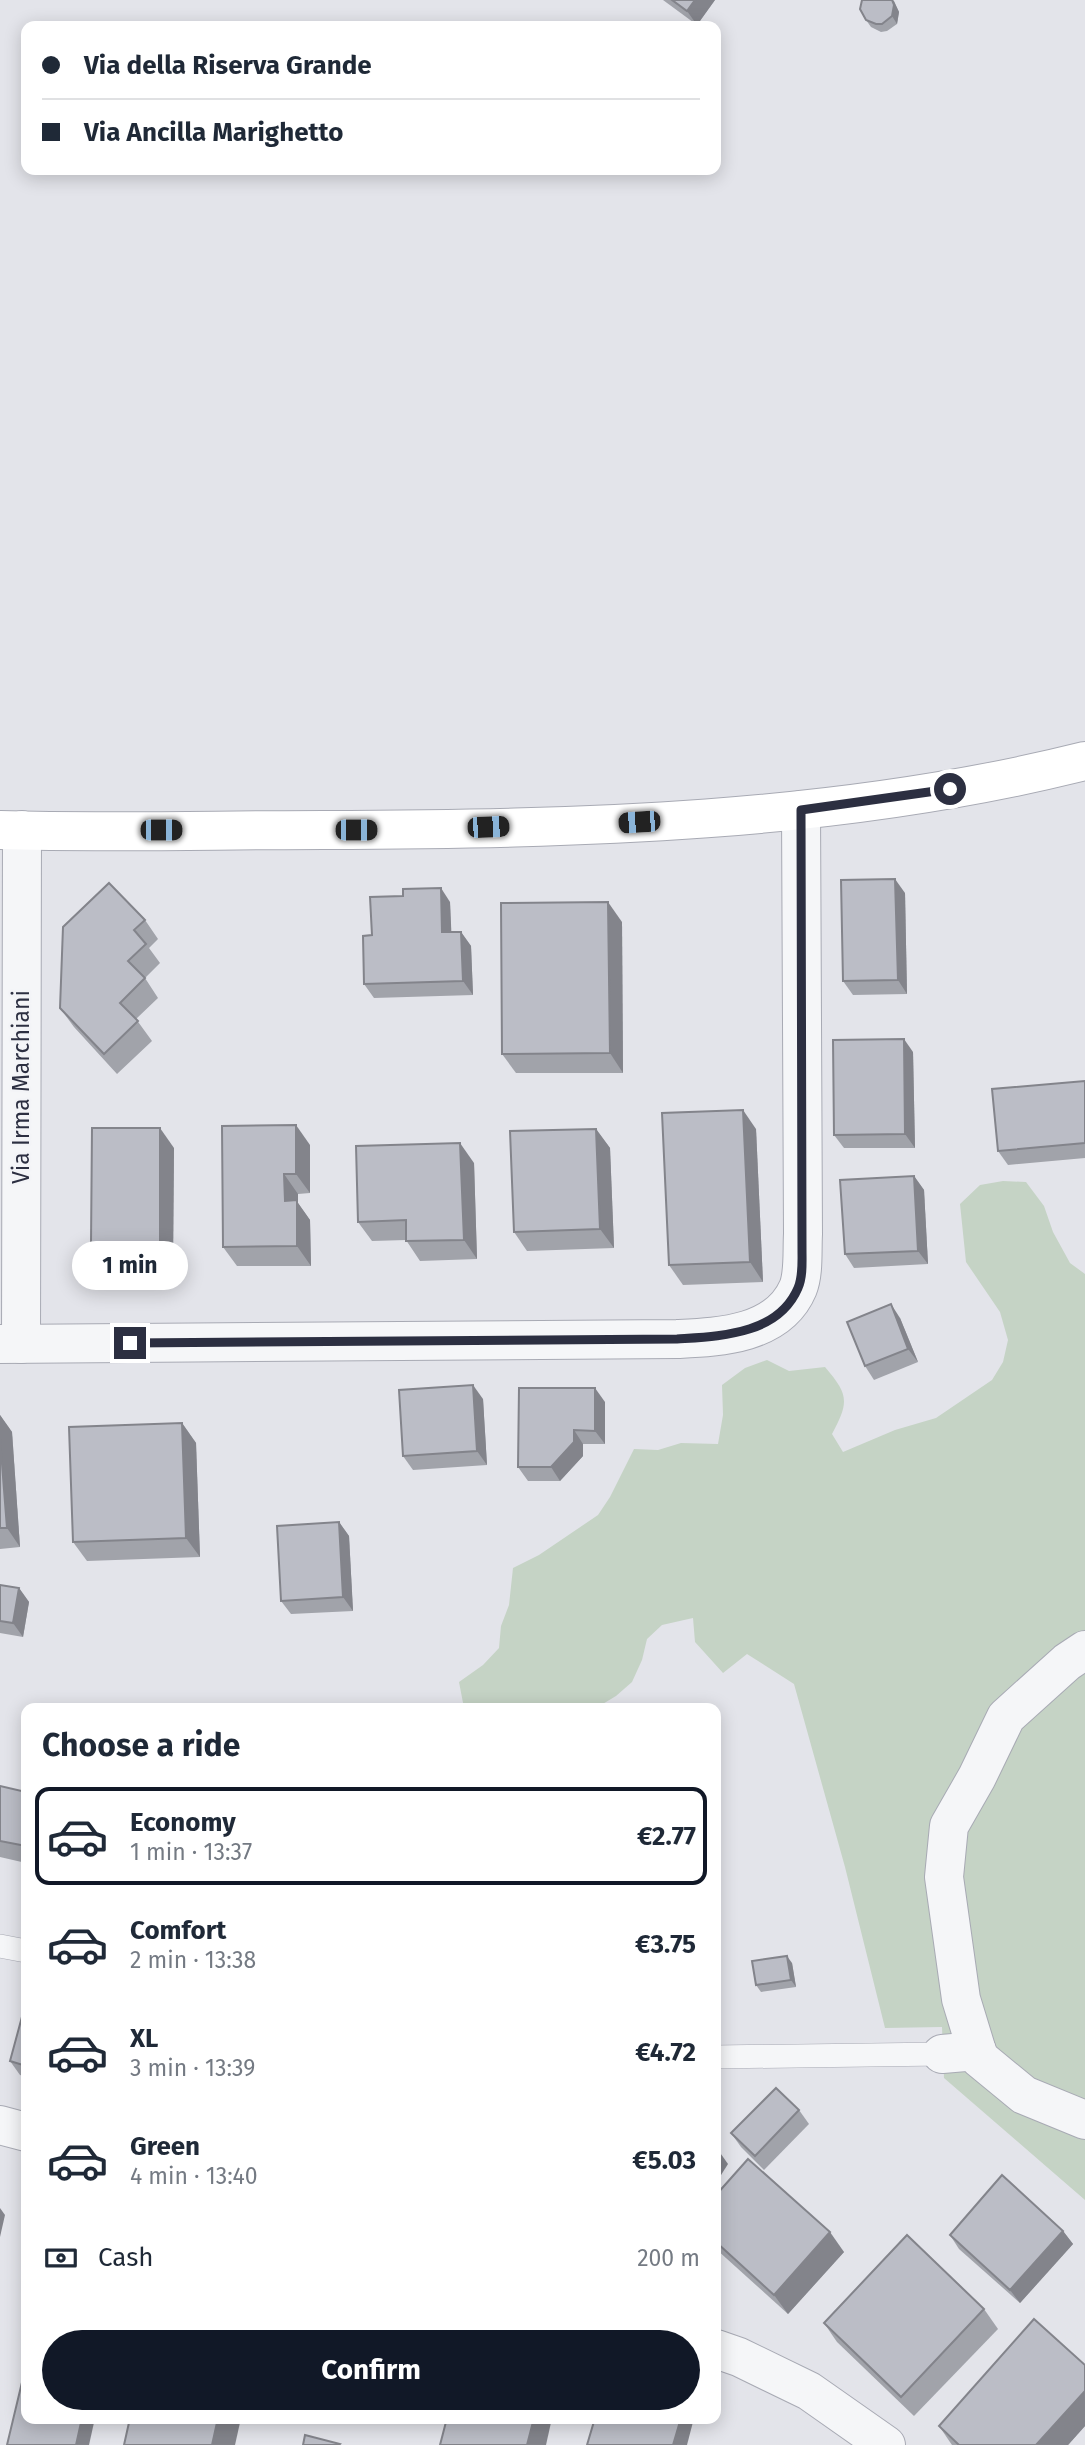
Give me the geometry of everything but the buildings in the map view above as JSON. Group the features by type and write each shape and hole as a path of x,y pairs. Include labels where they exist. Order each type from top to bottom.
{"street":[{"path":"11,830 425,829 615,823 801,810 934,792 1085,761"},
{"path":"10,1344 677,1339 725,1336 759,1325 777,1314 792,1300 799,1286 803,1234 801,810"},
{"name":"Via Irma Marchiani","path":"10,1344 11,830"},
{"path":"1085,1650 1067,1662 1006,1717 977,1777 949,1826 944,1877 961,1999 960,2053 979,2058 1024,2095 1085,2120"},
{"path":"0,2125 21,2131"},
{"path":"721,2351 809,2390 886,2445"}],"lane":[{"path":"0,1946 21,1950"},
{"path":"721,2057 960,2053"}],"green space":[{"path":"1003,1181 1026,1182 1044,1206 1053,1232 1070,1263 1085,1274 1085,2200 944,2078 942,2027 885,2028 845,1867 794,1684 747,1654 723,1673 695,1642 693,1618 662,1625 647,1639 642,1660 632,1682 604,1703 463,1703 459,1682 483,1665 499,1648 501,1626 509,1605 513,1568 539,1555 598,1515 634,1449 658,1450 681,1443 718,1444 723,1415 722,1385 745,1368 767,1360 789,1371 825,1367 839,1385 844,1399 844,1406 832,1434 843,1452 895,1430 936,1418 992,1380 1003,1362 1008,1340 1000,1312 966,1262 960,1204 980,1185"}],"route":[{"path":"130,1343 677,1339 725,1336 742,1332 777,1314 792,1300 799,1286 802,1267 801,810 950,789"}]}
